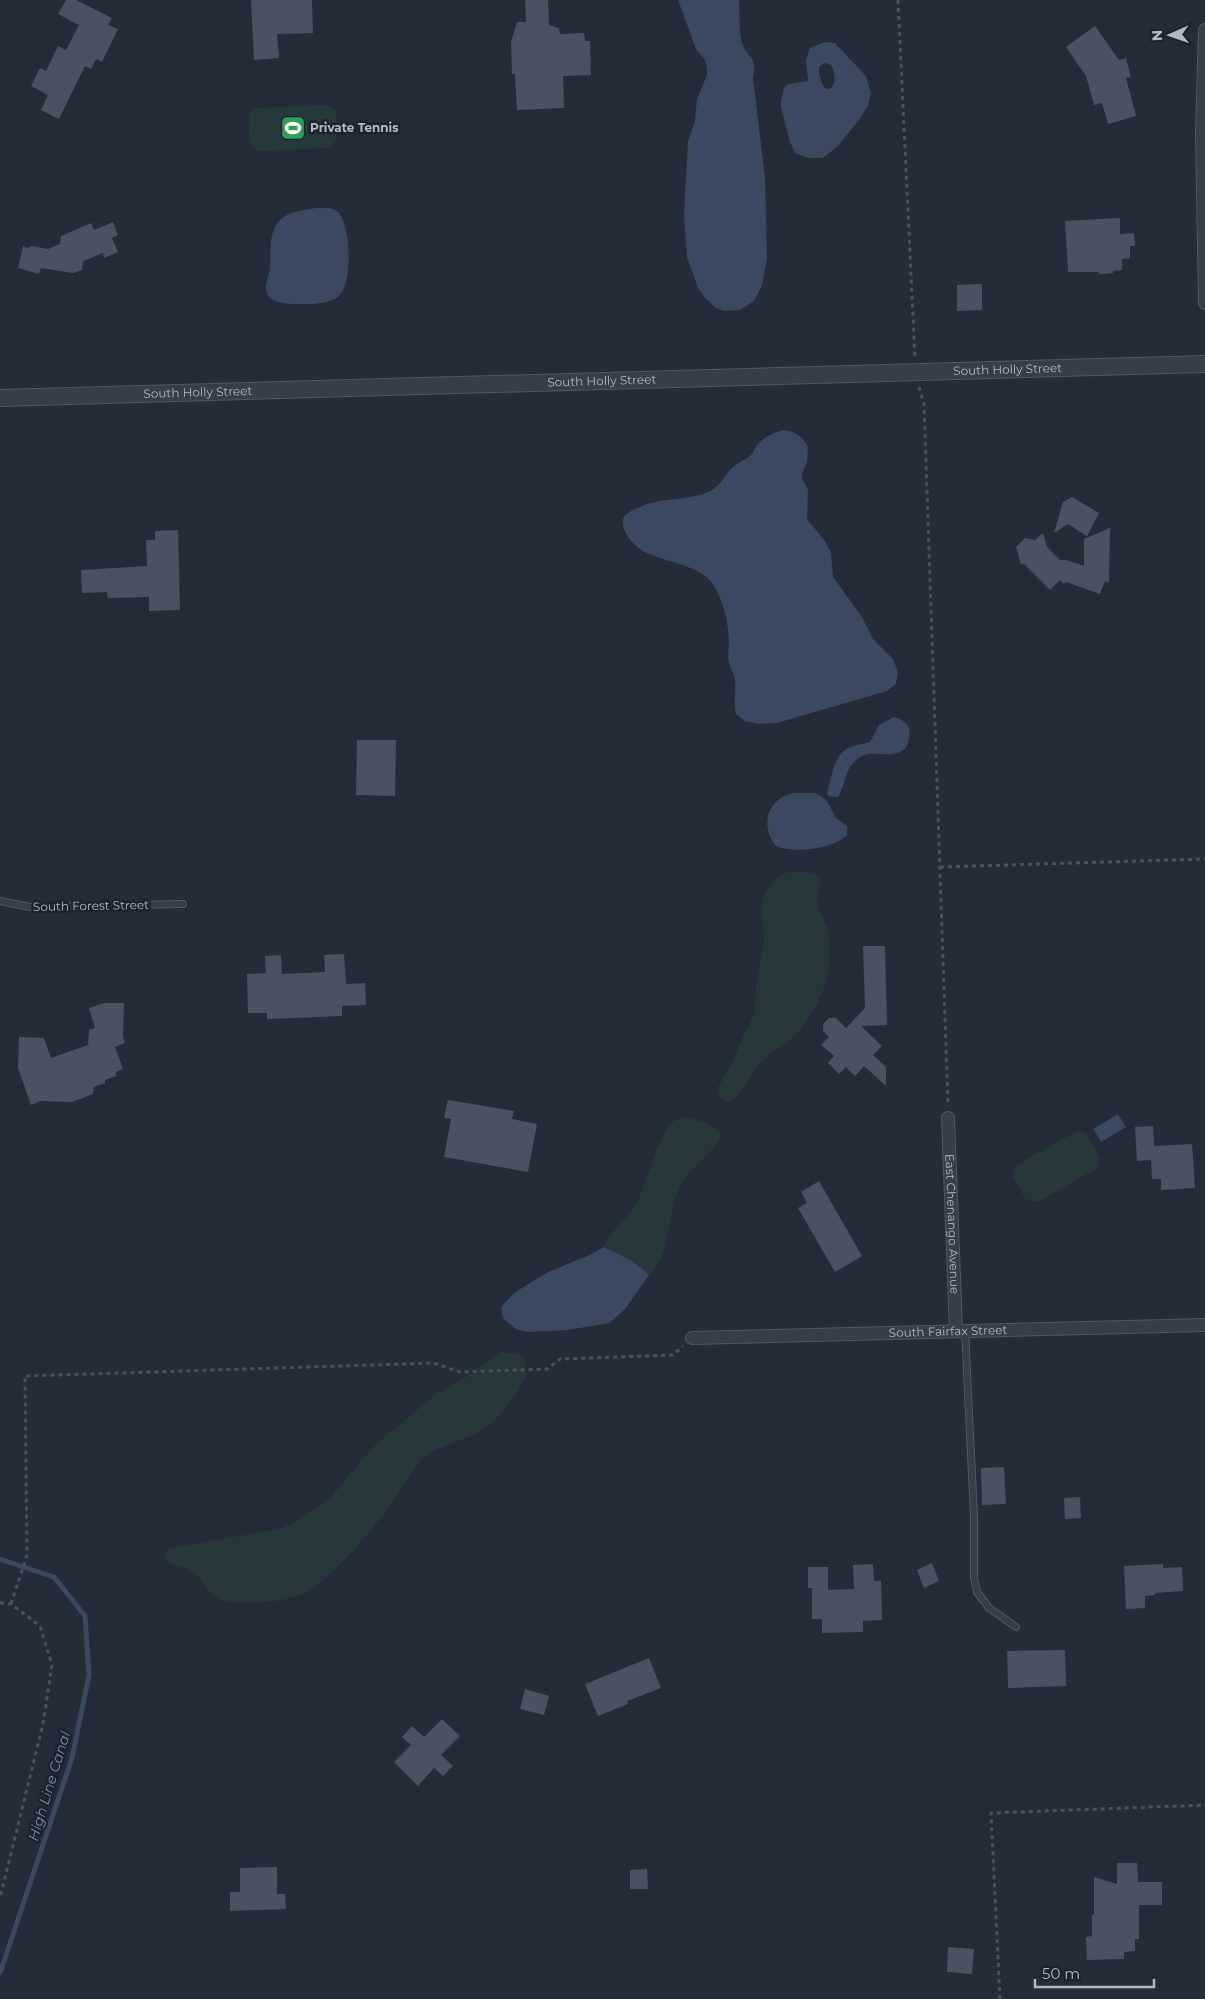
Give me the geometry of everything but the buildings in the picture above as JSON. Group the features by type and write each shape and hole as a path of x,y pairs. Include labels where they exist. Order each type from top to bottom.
{"street":[{"path":"1205,30 1202,132 1205,303"},
{"name":"South Holly Street","path":"0,398 1205,364"},
{"name":"East Chenango Avenue","path":"948,1118 961,1331"},
{"name":"South Fairfax Street","path":"692,1338 1205,1324"}],"lane":[{"name":"South Forest Street","path":"0,901 30,907 183,904"},
{"path":"961,1331 974,1516 974,1578 977,1592 989,1608 1016,1628"}],"path":[{"path":"898,0 915,371 924,404 948,1118"},
{"path":"940,867 1205,859"},
{"path":"11,1604 28,1555 26,1376 434,1363 460,1372 547,1369 560,1359 673,1355 692,1338"},
{"path":"0,1602 11,1604 40,1626 52,1665 43,1724 0,1898"},
{"path":"1000,1999 991,1813 1205,1806"}],"shaded area":[{"name":"Private Tennis","path":"328,105 336,111 337,140 329,148 257,151 250,144 248,115 254,108"},
{"path":"797,871 820,877 817,903 827,928 829,948 829,965 825,985 814,1009 792,1039 758,1065 739,1095 729,1101 724,1100 720,1096 718,1087 732,1064 755,1013 756,985 764,943 762,905 765,893 771,883 778,877 788,872"},
{"path":"686,1117 704,1122 716,1128 720,1132 720,1137 681,1185 673,1208 666,1243 657,1265 649,1275 628,1259 603,1247 614,1230 634,1208 658,1148 669,1127 675,1120"},
{"path":"1077,1131 1086,1133 1100,1158 1098,1168 1038,1202 1026,1200 1012,1175 1016,1165"},
{"path":"501,1352 518,1354 526,1368 524,1380 508,1404 483,1430 470,1437 441,1447 422,1459 395,1500 361,1542 338,1567 314,1587 297,1596 279,1600 254,1603 229,1602 216,1597 192,1571 165,1560 164,1553 170,1548 285,1527 311,1512 332,1496 371,1449 419,1408 436,1394 466,1377"}],"water":[{"path":"678,0 739,0 741,39 754,64 753,78 765,177 767,258 762,286 754,301 740,310 724,311 716,308 705,298 698,288 687,257 684,215 688,141 695,121 697,99 707,75 707,68 705,60 696,49"},
{"path":"824,42 835,43 866,76 871,93 868,106 862,116 838,146 823,158 808,158 795,153 790,142 781,108 784,88 788,84 808,81 806,60 810,48","holes":["824,63 831,65 834,84 830,89 824,88 819,75 819,67"]},
{"path":"316,208 333,209 338,212 346,229 349,254 347,279 344,289 335,299 321,303 294,304 276,301 267,294 266,283 270,268 272,237 276,225 284,217 297,211"},
{"path":"784,430 798,435 808,447 807,462 802,474 802,479 808,489 807,519 825,541 831,553 833,577 862,617 873,639 893,659 898,672 896,684 887,691 777,723 759,724 745,721 736,714 735,680 728,657 729,640 727,625 722,602 711,582 705,576 689,567 651,555 639,549 625,531 623,521 629,512 648,504 657,501 693,497 710,491 717,486 733,467 752,454 760,441"},
{"path":"894,717 908,725 910,734 905,749 898,753 872,754 860,757 851,766 838,797 829,796 827,794 833,769 842,753 846,749 870,742 879,725"},
{"path":"794,793 814,793 821,796 827,801 836,818 847,826 847,835 833,844 813,849 792,850 776,846 768,830 767,821 769,814 772,806 778,800"},
{"path":"1118,1114 1126,1127 1101,1142 1093,1129"},
{"path":"603,1247 628,1259 649,1275 625,1309 610,1323 568,1330 527,1332 516,1329 503,1318 501,1309 514,1293 546,1273 592,1254"}],"waterway":[{"name":"High Line Canal","path":"0,1559 54,1577 85,1616 89,1675 72,1758 0,1973"}],"place":[{"name":"Private Tennis","path":"293,128"}]}
